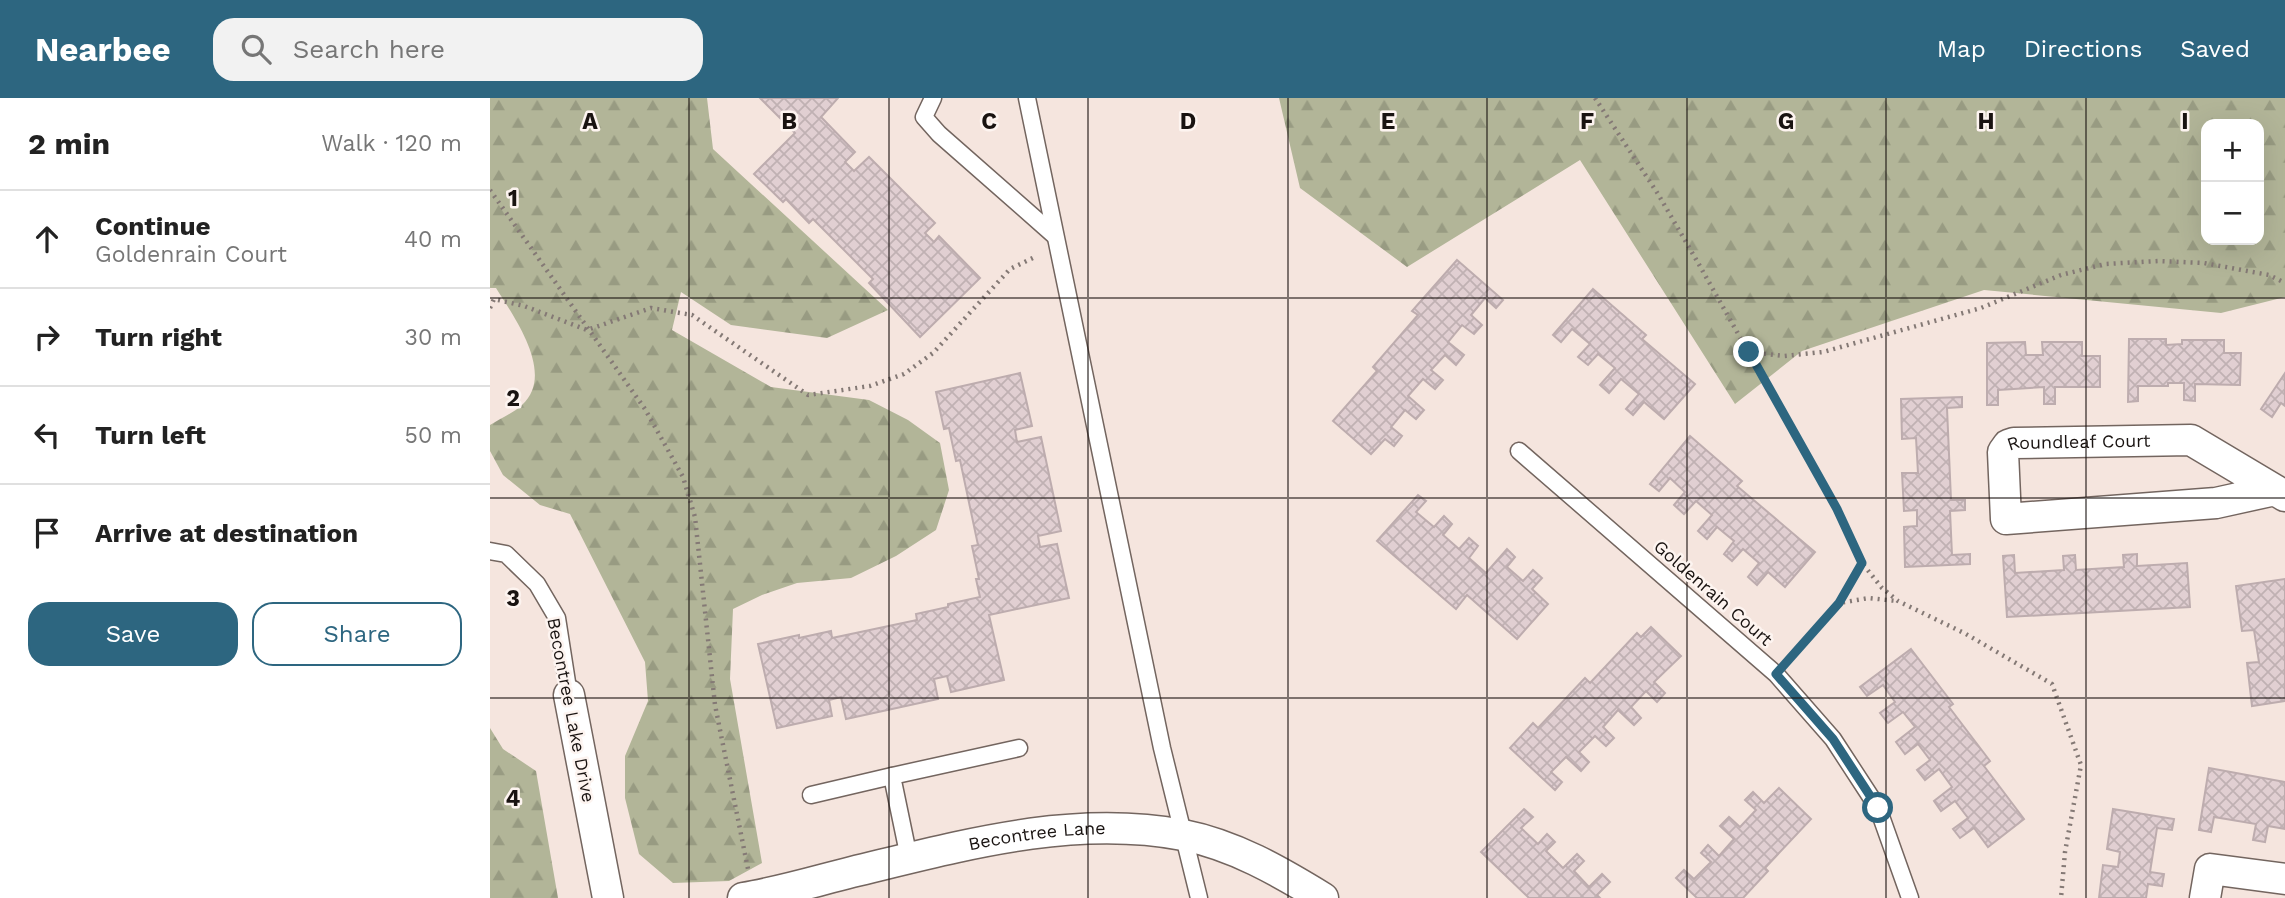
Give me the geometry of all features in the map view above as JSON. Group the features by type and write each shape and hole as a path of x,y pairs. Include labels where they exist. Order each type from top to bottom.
{"street":[{"name":"Roundleaf Court","path":"2191,440 2280,493 2216,503 2007,519 2003,452 2008,445 2014,443 2191,440"},
{"name":"Becontree Lake Drive","path":"569,695 608,898"},
{"name":"Becontree Lane","path":"748,897 909,858 1043,831 1103,827 1183,835 1236,851 1279,871 1323,898"},
{"path":"2205,898 2210,869 2285,878"}],"lane":[{"path":"933,98 924,117 939,134 1056,241"},
{"path":"1027,98 1162,748 1199,898"},
{"name":"Goldenrain Court","path":"1519,451 1776,674 1833,739 1878,808 1910,898"},
{"name":"Becontree Lake Drive","path":"490,551 506,554 537,584 557,618 569,695"},
{"path":"811,795 1019,748"},
{"path":"892,776 909,858"}],"path":[{"path":"1595,98 1658,194 1749,352 1837,509 1862,563 1882,588 1898,601 1966,634 2052,684 2081,765 2065,852 2061,898"},
{"path":"490,190 645,409 683,477 695,517 715,705 748,897"},
{"path":"490,308 494,299 524,306 587,330 651,308 692,315 808,395 870,386 904,373 933,353 1010,269 1056,241"},
{"path":"1749,352 1784,356 1823,352 1981,308 2061,275 2105,264 2158,261 2204,263 2269,275 2285,283"},
{"path":"1776,674 1839,603 1862,563"},
{"path":"1839,603 1869,598 1898,601"}],"green space":[{"path":"490,98 707,98 713,149 888,310 827,338 731,325 681,292 672,330 771,387 869,400 908,420 940,443 949,490 936,530 896,556 851,578 797,583 733,609 730,679 762,863 729,881 673,883 639,854 625,798 625,756 648,701 645,662 570,514 540,505 503,475 490,451 490,425 522,405 531,392 535,378 533,362 521,330 496,288 490,288"},
{"path":"1279,98 2285,98 2285,297 2221,313 1984,290 1802,351 1735,404 1580,160 1407,267 1300,188"},
{"path":"490,728 503,749 536,771 558,898 490,898"}],"building":[{"path":"760,98 838,98 821,117 855,152 845,162 854,171 869,157 935,223 925,233 934,242 939,236 980,278 920,337 869,283 873,279 813,219 809,223 786,199 783,202 754,174 795,133"},
{"path":"1457,260 1503,300 1496,308 1485,298 1471,315 1482,325 1474,334 1462,325 1448,342 1464,355 1456,365 1445,355 1431,370 1443,380 1435,389 1423,379 1408,396 1424,410 1416,419 1405,410 1391,427 1402,436 1394,446 1385,439 1371,454 1333,421 1377,371 1373,367 1418,315 1412,311"},
{"path":"1593,289 1646,335 1642,339 1695,384 1664,419 1644,402 1633,415 1626,409 1639,394 1621,379 1609,393 1600,385 1615,368 1598,354 1588,365 1578,357 1590,344 1572,329 1561,342 1553,335"},
{"path":"2129,339 2166,339 2166,345 2182,344 2182,340 2224,340 2224,353 2241,353 2240,385 2195,384 2195,401 2184,400 2184,383 2138,386 2138,401 2128,402"},
{"path":"2025,342 2026,355 2043,355 2042,342 2082,342 2082,356 2100,356 2100,387 2055,387 2055,404 2044,404 2044,387 1998,390 1998,405 1987,405 1987,343"},
{"path":"1020,373 1032,426 1015,430 1017,442 1041,437 1061,531 1038,536 1040,547 1057,544 1069,598 989,615 1004,680 951,692 947,676 934,679 938,699 846,719 841,697 829,700 832,716 777,728 758,644 831,631 832,638 917,620 916,614 980,597 972,546 978,545 960,460 956,461 949,428 944,429 936,392"},
{"path":"2285,373 2285,406 2281,403 2272,417 2261,409"},
{"path":"1962,397 1962,407 1947,408 1951,500 1965,500 1965,510 1950,511 1952,555 1970,554 1970,564 1905,567 1904,527 1917,526 1917,510 1904,511 1902,473 1918,473 1916,438 1902,439 1901,399"},
{"path":"1690,436 1742,481 1737,486 1815,552 1785,587 1768,572 1757,585 1748,577 1759,563 1743,549 1732,561 1724,554 1734,541 1717,527 1707,539 1698,531 1712,515 1696,501 1684,514 1674,505 1685,492 1670,478 1659,491 1650,484"},
{"path":"1418,495 1426,501 1416,512 1434,527 1444,516 1452,524 1443,535 1459,549 1469,538 1478,546 1469,558 1486,573 1507,549 1515,557 1507,567 1523,581 1533,570 1542,578 1532,589 1548,604 1517,639 1467,595 1456,609 1377,541"},
{"path":"2137,554 2137,566 2187,563 2190,607 2007,617 2003,556 2014,555 2015,573 2064,570 2063,556 2075,555 2076,570 2124,567 2123,555"},
{"path":"2285,579 2285,701 2252,706 2247,663 2259,662 2254,630 2242,631 2236,586"},
{"path":"1651,627 1681,656 1654,682 1665,693 1657,702 1646,691 1631,707 1641,718 1634,725 1618,710 1603,727 1614,738 1606,746 1595,736 1579,752 1589,762 1581,771 1566,757 1551,772 1562,782 1555,790 1510,748 1533,723 1538,728 1585,678 1590,683 1637,633 1641,637"},
{"path":"1911,649 1953,704 1949,707 1990,761 1984,766 2024,819 1988,847 1974,828 1960,838 1953,829 1968,818 1955,801 1941,811 1934,801 1952,787 1939,769 1925,780 1917,770 1930,760 1918,744 1905,754 1896,742 1915,727 1903,712 1888,723 1880,713 1895,702 1883,685 1867,696 1860,687"},
{"path":"2209,768 2285,782 2285,829 2268,826 2265,842 2253,840 2256,824 2214,817 2211,832 2199,830"},
{"path":"1779,788 1811,819 1765,868 1768,871 1743,898 1697,898 1676,878 1684,870 1694,879 1711,862 1701,853 1708,845 1719,856 1734,839 1720,826 1729,817 1740,827 1756,810 1745,800 1753,792 1764,803"},
{"path":"1524,809 1533,817 1521,828 1538,844 1547,834 1555,842 1546,851 1563,868 1577,854 1584,861 1574,871 1589,887 1602,874 1610,882 1597,895 1600,898 1529,898 1481,852"},
{"path":"2113,809 2174,819 2172,830 2157,828 2150,872 2164,874 2162,886 2148,884 2146,898 2099,898 2103,865 2118,867 2120,852 2107,849"}],"route":[{"path":"1749,352 1837,509 1862,563 1839,603 1776,674 1833,739 1878,808"}]}
